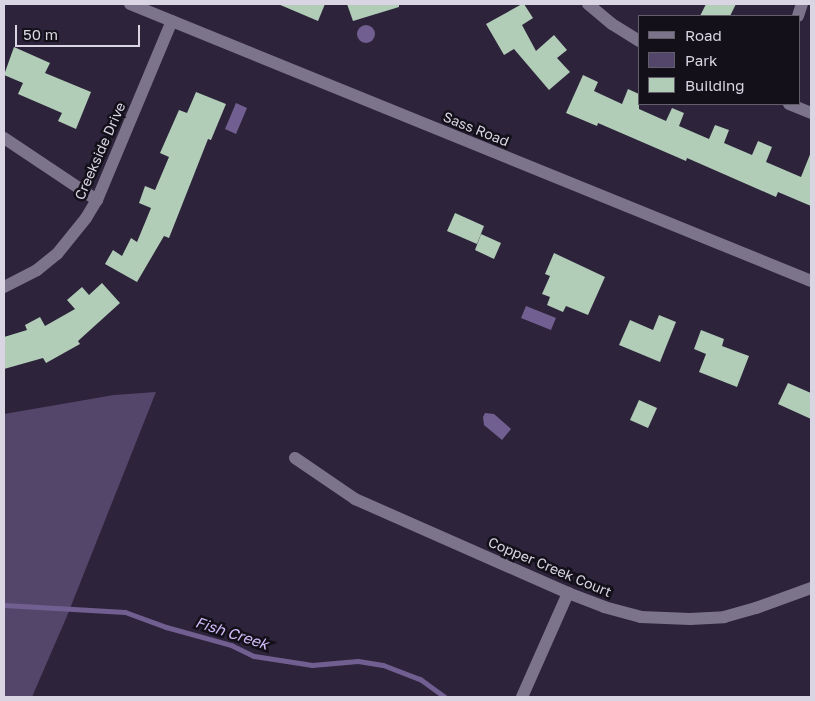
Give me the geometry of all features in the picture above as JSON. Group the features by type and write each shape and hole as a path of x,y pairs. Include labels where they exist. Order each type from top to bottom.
{"street":[{"name":"Sass Road","path":"130,4 811,282"},
{"path":"588,4 612,24 638,40"},
{"name":"Creekside Drive","path":"4,287 37,270 57,254 86,218 97,200 172,21"},
{"path":"791,105 811,113"},
{"path":"4,138 97,200"},
{"name":"Copper Creek Court","path":"295,458 355,499 568,593 604,607 641,617 690,619 724,617 811,588"},
{"path":"522,697 568,593"}],"green space":[{"path":"156,392 67,616 32,697 4,697 4,414 114,395"}],"shaded area":[{"path":"366,25 372,28 375,34 372,40 366,43 360,40 357,34 360,28"},
{"path":"236,103 247,108 236,134 225,129"},
{"path":"526,306 556,318 551,330 521,318"},
{"path":"485,413 494,414 511,429 502,440 484,425 483,417"}],"building":[{"path":"278,4 325,4 318,21"},
{"path":"347,4 399,4 399,7 353,21"},
{"path":"524,4 533,18 522,25 536,51 554,35 567,50 557,58 570,72 549,90 514,49 504,55 486,24"},
{"path":"706,4 736,4 730,15 700,15"},
{"path":"14,47 50,63 45,73 91,92 76,129 58,121 62,113 18,94 23,83 4,75"},
{"path":"583,75 598,82 594,91 622,104 628,89 638,94 639,109 666,121 672,108 684,113 679,126 709,139 715,125 729,130 724,143 752,155 758,141 772,147 766,162 801,177 811,152 811,206 778,192 776,197 687,158 686,161 598,123 597,126 566,113"},
{"path":"196,92 226,104 211,140 208,139 169,238 164,236 137,282 105,264 113,250 122,256 131,238 137,242 151,208 139,203 145,186 155,190 169,157 160,153 179,110 187,113"},
{"path":"455,213 484,226 477,244 447,231"},
{"path":"481,234 501,243 494,259 475,250"},
{"path":"554,253 605,277 588,315 566,306 563,312 547,305 550,297 542,294 550,276 545,274"},
{"path":"102,283 120,303 78,341 80,344 46,363 43,358 4,369 4,337 27,330 25,325 40,317 45,326 75,309 67,300 82,287 89,295"},
{"path":"659,315 676,322 660,362 619,345 630,320 653,330"},
{"path":"701,330 724,339 722,346 749,356 737,387 699,372 706,354 694,349"},
{"path":"788,383 811,393 811,419 778,404"},
{"path":"639,400 657,408 648,428 630,420"}],"waterway":[{"name":"Fish Creek","path":"4,605 125,612 166,627 231,645 254,656 312,665 358,661 383,665 420,679 445,697"}]}
